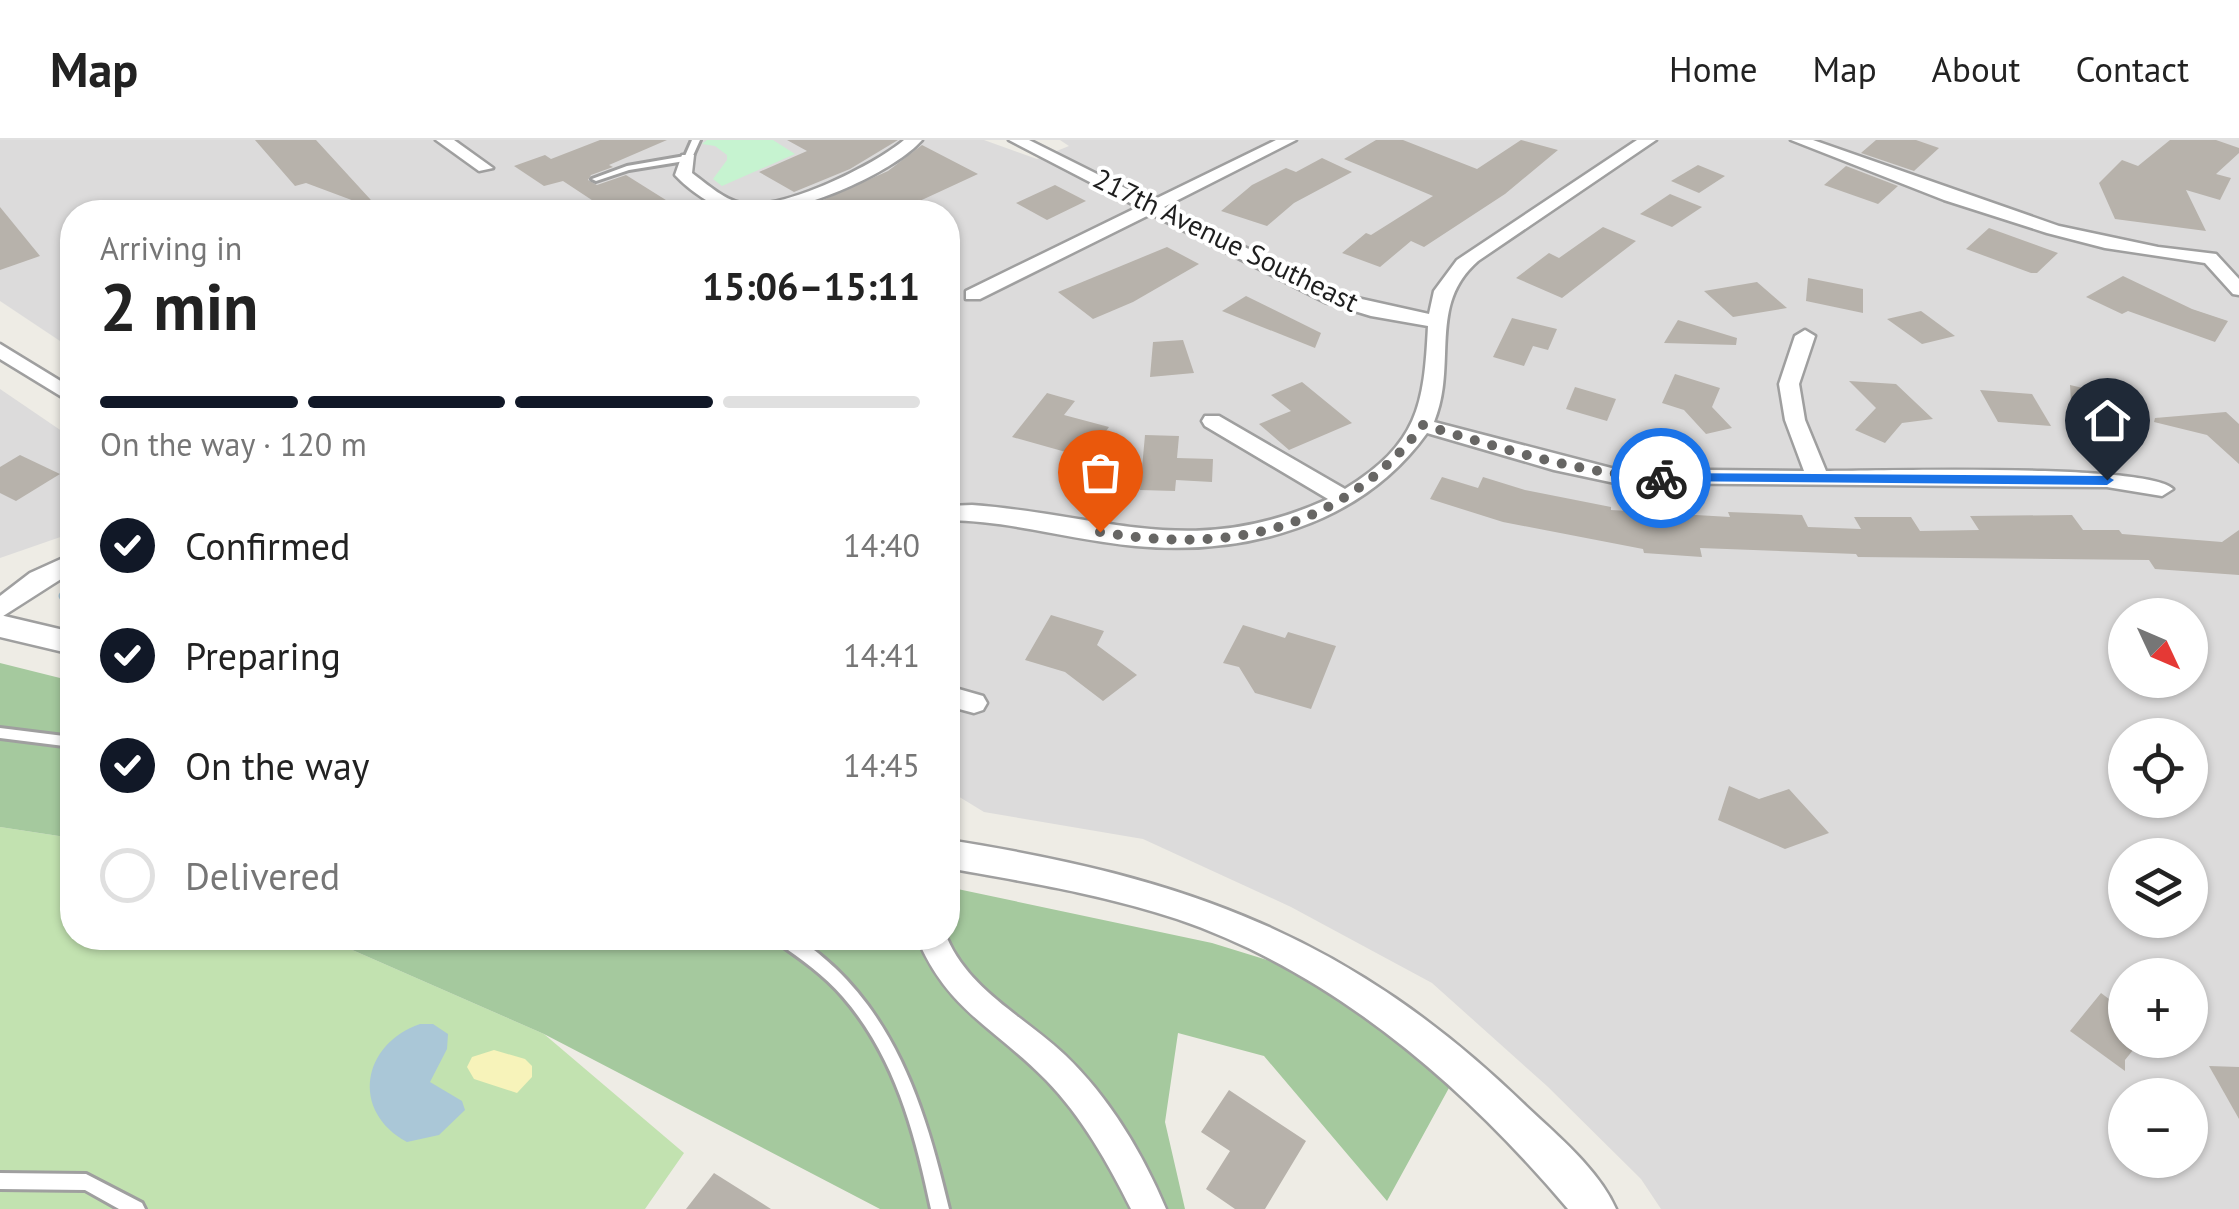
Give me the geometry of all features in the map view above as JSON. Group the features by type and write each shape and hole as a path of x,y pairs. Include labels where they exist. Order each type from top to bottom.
{"street":[{"path":"444,140 485,168"},
{"path":"797,200 902,152 914,140"},
{"name":"217th Avenue Southeast","path":"1018,140 1332,298 1354,306 1440,322"},
{"path":"973,295 1288,140"},
{"path":"960,513 993,514 1136,538 1207,540 1307,518 1345,498 1396,460 1423,425 1434,399 1440,297 1450,278 1472,257 1648,140"},
{"path":"1799,140 2072,236 2137,251 2210,258 2234,256"},
{"path":"688,158 683,175 721,200"},
{"path":"2210,258 2239,290"},
{"path":"1805,336 1789,384 1795,420 1818,478"},
{"path":"0,350 60,389"},
{"path":"1212,421 1345,498"},
{"path":"1423,425 1554,463 1615,476 2107,480 2162,489"},
{"path":"0,609 38,579 60,568"},
{"path":"0,626 60,640"},
{"path":"960,699 974,703"},
{"path":"960,856 1109,885 1232,926 1301,958 1391,1014 1506,1110 1595,1209"},
{"path":"936,950 967,994 1055,1067 1101,1122 1149,1209"}],"lane":[{"path":"596,179 627,168 688,158 696,140"},
{"path":"0,733 60,740"},
{"path":"799,950 850,988 876,1024 922,1128 940,1209"},
{"path":"0,1182 86,1182 136,1209"}],"shaded area":[{"path":"0,140 984,140 1037,159 1069,146 1060,140 2239,140 2239,1209 1661,1209 1641,1179 1547,1086 1432,983 1291,907 1143,839 984,812 960,797 960,200 60,200 60,341 0,301"},
{"path":"0,389 60,430 60,537 0,558"}],"green space":[{"path":"707,140 773,140 795,154 722,186 713,179 727,155 715,146 702,144"},
{"path":"0,663 60,678 60,836 0,827"},
{"path":"0,827 60,836 60,950 352,950 544,1034 684,1153 645,1209 0,1209"},
{"path":"960,890 1212,943 1303,971 1461,1066 1387,1201 1264,1056 1178,1033 1165,1122 1185,1209 880,1209 544,1034 352,950 960,950"}],"sand":[{"path":"494,1050 525,1059 532,1066 532,1077 517,1093 474,1079 467,1067 472,1057"}],"water":[{"path":"420,1024 433,1024 448,1034 447,1049 430,1082 462,1101 465,1110 439,1135 407,1142 389,1129 377,1113 370,1079 385,1047"}],"building":[{"path":"255,140 316,140 371,200 352,200 306,183 295,186"},
{"path":"600,140 667,140 609,165 613,167 591,175 588,180 597,185 626,175 666,200 592,200 563,181 544,186 514,166 545,155 551,159"},
{"path":"787,140 898,140 850,169 794,192 759,172 807,151"},
{"path":"1376,140 1403,140 1477,169 1521,140 1558,150 1505,194 1424,247 1411,241 1380,267 1342,253 1366,233 1371,235 1433,196 1344,159"},
{"path":"1876,140 1916,140 1939,148 1914,171 1861,153"},
{"path":"2170,140 2216,140 2239,148 2239,153 2216,174 2231,178 2220,200 2186,190 2206,231 2115,219 2099,183 2122,160 2138,166"},
{"path":"922,145 978,174 922,200 823,200 888,171"},
{"path":"1322,158 1352,172 1294,203 1267,226 1221,211 1252,185 1286,168 1296,172"},
{"path":"1698,165 1725,176 1699,193 1671,181"},
{"path":"1846,166 1898,186 1878,204 1824,185"},
{"path":"1055,185 1086,201 1047,220 1016,203"},
{"path":"1670,194 1702,207 1672,227 1640,214"},
{"path":"0,207 40,256 0,270"},
{"path":"1603,227 1636,241 1562,298 1516,278 1549,253 1559,258"},
{"path":"1989,228 2058,253 2037,273 2031,273 1966,249"},
{"path":"1167,247 1199,264 1133,302 1093,319 1058,292"},
{"path":"2123,276 2192,309 2228,321 2215,342 2128,311 2122,314 2086,297"},
{"path":"1808,278 1863,289 1863,313 1806,301"},
{"path":"1757,282 1787,308 1733,317 1704,291"},
{"path":"1246,296 1321,333 1315,348 1222,311"},
{"path":"1921,311 1955,336 1922,344 1887,319"},
{"path":"1512,318 1557,329 1548,350 1533,346 1524,366 1493,357"},
{"path":"1678,320 1737,338 1736,345 1664,343"},
{"path":"1183,340 1194,373 1150,377 1153,342"},
{"path":"1675,374 1720,388 1712,407 1732,428 1706,434 1684,410 1662,403"},
{"path":"1849,381 1896,384 1933,419 1902,423 1885,443 1855,430 1876,408"},
{"path":"1302,382 1352,423 1289,450 1259,424 1291,411 1271,395"},
{"path":"2070,385 2135,400 2138,433 2072,417"},
{"path":"1575,387 1616,399 1607,421 1566,409"},
{"path":"1980,390 2032,394 2051,426 1998,422"},
{"path":"1047,393 1075,401 1064,415 1109,427 1087,458 1012,437"},
{"path":"2226,412 2239,424 2239,464 2207,435 2154,422 2155,418"},
{"path":"1145,435 1179,436 1177,458 1213,459 1212,482 1176,480 1175,491 1140,490"},
{"path":"20,455 60,474 16,501 0,493 0,467"},
{"path":"1442,477 1478,488 1483,477 1611,510 1730,517 1728,512 1802,515 1808,527 1861,529 1854,517 1911,517 1920,531 1979,530 1970,516 2072,515 2083,530 2119,530 2122,534 2222,542 2239,530 2239,575 2155,569 2149,560 1858,557 1700,548 1702,557 1644,553 1643,549 1503,522 1430,499"},
{"path":"1051,615 1104,631 1097,645 1137,675 1103,701 1065,672 1025,660"},
{"path":"1243,625 1285,638 1288,632 1336,646 1311,709 1255,693 1239,667 1223,663"},
{"path":"1729,786 1759,799 1789,789 1829,833 1785,849 1718,820"},
{"path":"2101,993 2108,998 2108,1058 2127,1058 2125,1071 2070,1031"},
{"path":"2209,1066 2239,1067 2239,1119"},
{"path":"1229,1090 1306,1141 1265,1209 1235,1209 1206,1189 1230,1151 1201,1132"},
{"path":"714,1173 771,1209 686,1209"}],"way so far":[{"path":"1100,532 1136,538 1207,540 1307,518 1369,482 1396,460 1423,425 1554,463 1615,476 1661,478"}],"route":[{"path":"1661,478 2107,480"}]}
